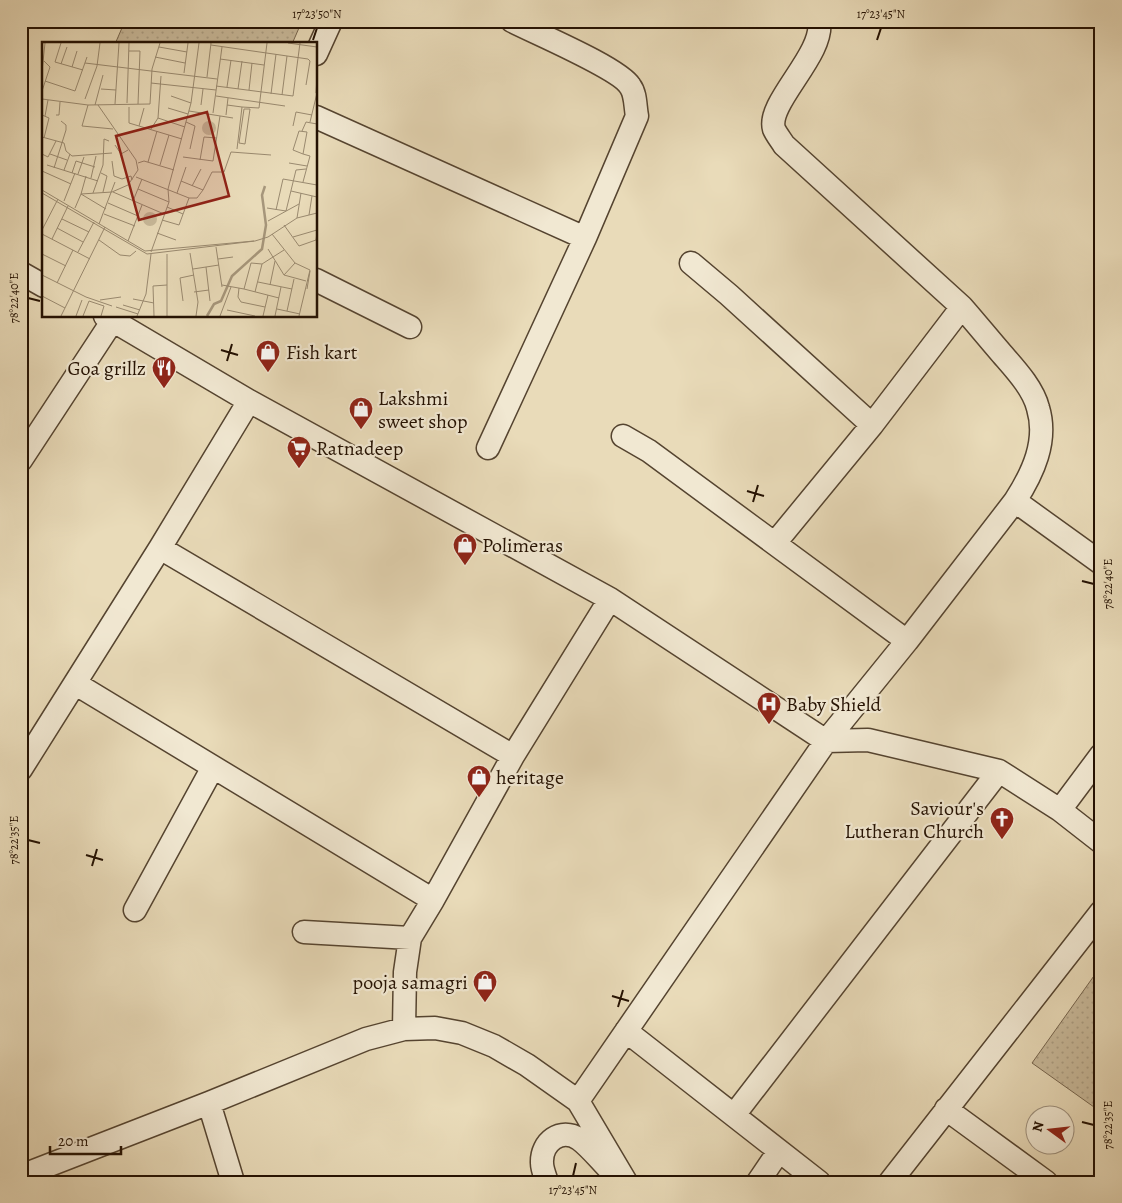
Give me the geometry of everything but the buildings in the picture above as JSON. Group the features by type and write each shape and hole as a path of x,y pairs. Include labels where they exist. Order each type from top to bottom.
{"street":[{"path":"318,50 331,21"},
{"path":"488,448 585,238 636,116 634,97 630,85 613,70 512,21"},
{"path":"578,1101 826,741 907,641 1015,501 1028,480 1039,452 1041,433 1038,407 1024,381 962,307 784,145 774,128 774,114 816,44 820,28 819,21"},
{"path":"318,118 585,238"},
{"path":"691,263 872,425"},
{"path":"21,273 42,285"},
{"path":"318,281 410,327"},
{"path":"775,543 872,425 962,307"},
{"path":"21,460 109,318 249,401 610,599 826,741 868,740 998,771 1060,810 1101,842"},
{"path":"21,769 28,742 76,684 249,401"},
{"path":"623,436 649,452 907,641"},
{"path":"1015,501 1101,563"},
{"path":"160,548 513,756"},
{"path":"404,1029 405,972 410,938 513,756 610,599"},
{"path":"76,684 433,900"},
{"path":"1060,810 1101,755"},
{"path":"135,910 213,766"},
{"path":"734,1115 998,771"},
{"path":"890,1182 1101,912"},
{"path":"304,932 410,938"},
{"path":"21,1176 209,1103 366,1039 404,1029 435,1028 462,1033 494,1046 527,1065 578,1101 626,1182"},
{"path":"626,1031 819,1182"},
{"path":"209,1103 233,1182"},
{"path":"946,1109 1046,1182"},
{"path":"547,1182 542,1162 545,1148 553,1137 566,1134 578,1139 622,1182"},
{"path":"758,1182 779,1151"}],"shaded area":[{"path":"125,21 302,21 293,42 116,42"},
{"path":"1101,966 1101,1112 1032,1063"}],"place":[{"name":"Fish kart","path":"268,373"},
{"name":"Goa grillz","path":"164,389"},
{"name":"Lakshmi sweet shop","path":"361,430"},
{"name":"Ratnadeep","path":"299,469"},
{"name":"Polimeras","path":"465,566"},
{"name":"Baby Shield","path":"769,725"},
{"name":"heritage","path":"479,798"},
{"name":"Saviour's Lutheran Church","path":"1002,840"},
{"name":"pooja samagri","path":"485,1003"}]}
